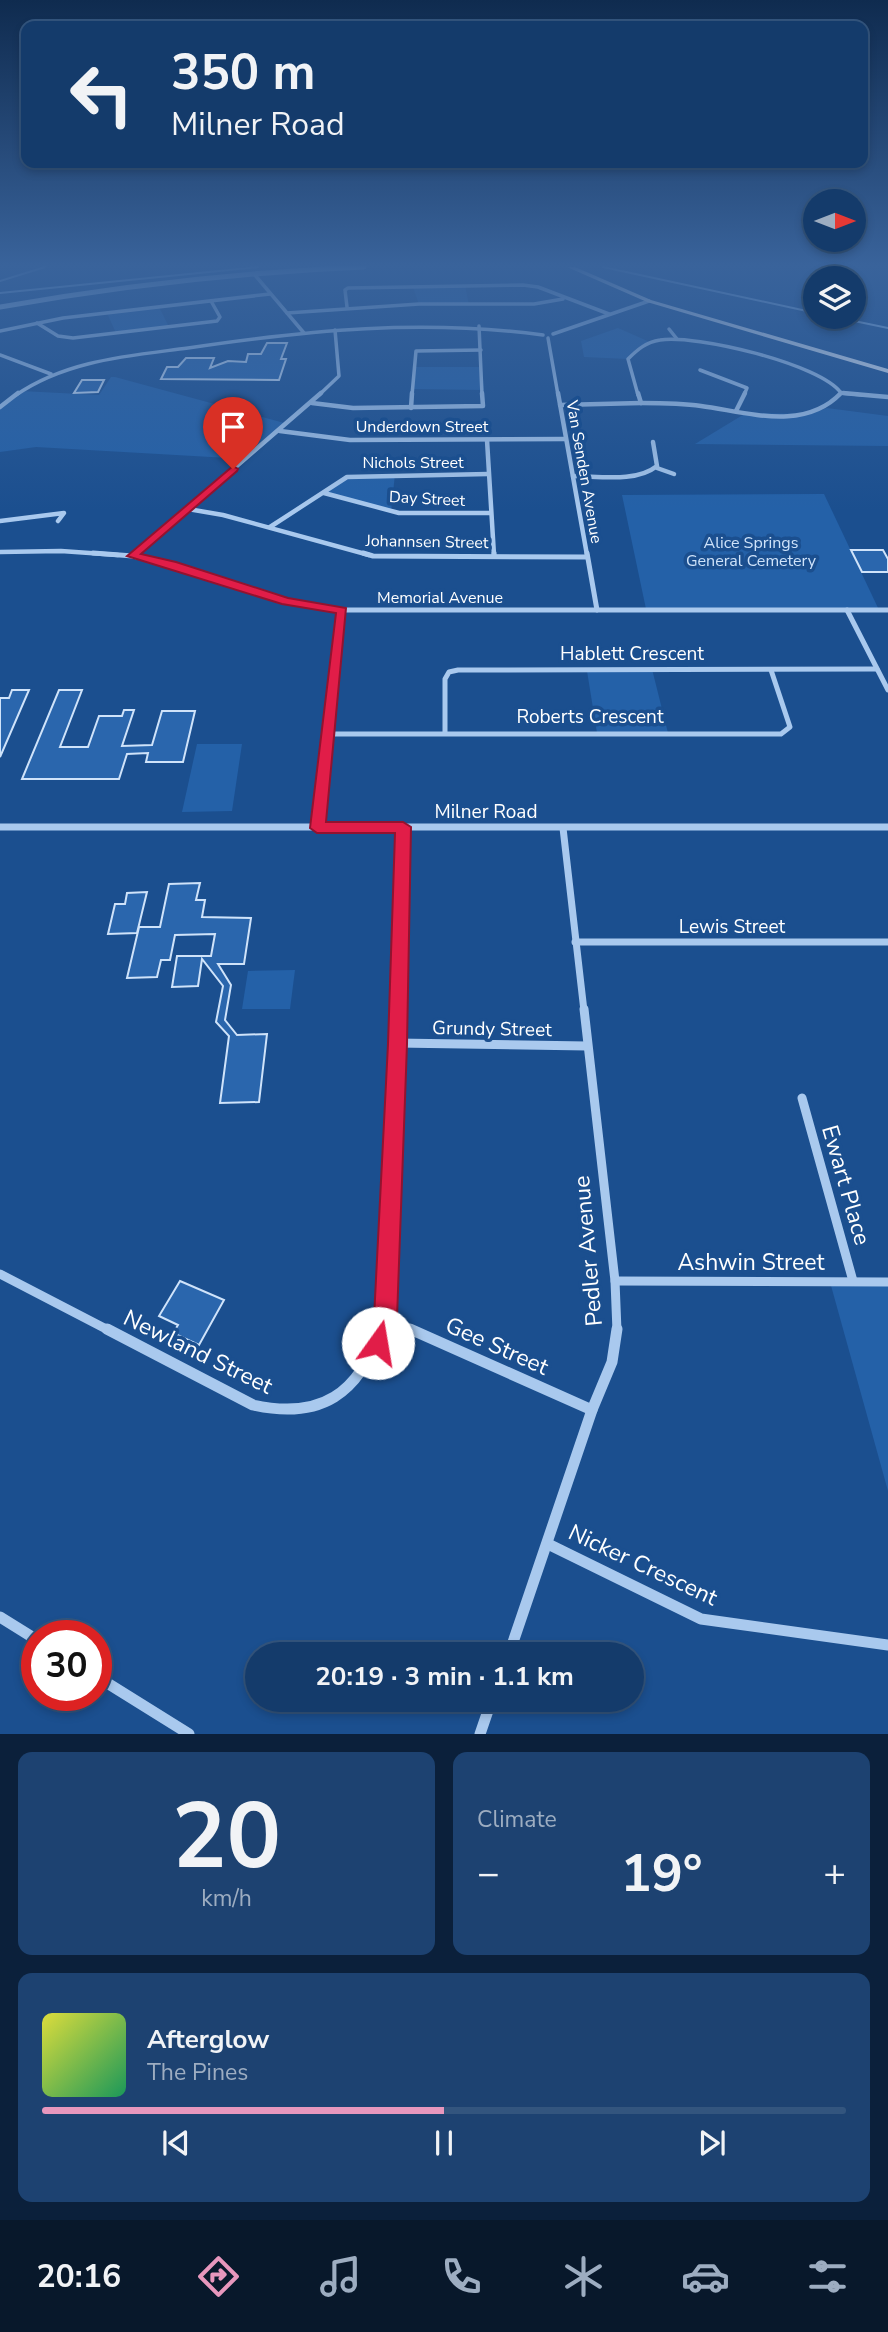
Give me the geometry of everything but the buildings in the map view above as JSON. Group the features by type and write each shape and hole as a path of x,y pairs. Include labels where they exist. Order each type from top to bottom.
{"main road":[{"path":"809,348 888,371"}],"street":[{"path":"0,407 51,374 73,366 192,348"},
{"path":"133,556 280,431 339,376 337,348"},
{"name":"Van Senden Avenue","path":"553,348 565,439 597,610"},
{"path":"639,348 628,359 640,404"},
{"path":"732,348 815,373 834,383 841,393"},
{"path":"312,402 353,408 411,408 484,406 481,350 416,351 411,408"},
{"path":"0,355 51,374"},
{"path":"0,361 6,358"},
{"path":"700,370 747,388 736,411"},
{"path":"841,393 888,397"},
{"path":"560,405 686,404 782,416 809,414 827,408 841,393"},
{"name":"Underdown Street","path":"280,431 329,439 565,439"},
{"path":"487,440 494,556"},
{"path":"653,442 657,468"},
{"path":"573,476 618,476 657,468 674,474"},
{"name":"Nichols Street","path":"270,527 353,475 488,474"},
{"name":"Day Street","path":"324,493 398,513 490,513"},
{"name":"Johannsen Street","path":"188,509 270,527 364,555 587,557"},
{"path":"0,521 64,513 58,521"},
{"name":"Memorial Avenue","path":"0,552 61,551 133,556 172,565 286,602 342,610 888,610"},
{"path":"317,828 342,610"},
{"path":"847,610 888,690"},
{"name":"Hablett Crescent","path":"445,733 445,679 449,672 458,670 877,669"},
{"name":"Roberts Crescent","path":"327,734 781,734 790,727 771,670"},
{"name":"Milner Road","path":"0,827 888,827"},
{"name":"Newland Street","path":"0,1274 253,1405 270,1410 300,1410 330,1401 366,1368 378,1343 385,1318 403,827"},
{"name":"Pedler Avenue","path":"513,1642 592,1410 612,1362 617,1339 615,1281 563,828"},
{"name":"Lewis Street","path":"575,942 888,942"},
{"name":"Grundy Street","path":"397,1044 587,1046"},
{"name":"Ewart Place","path":"802,1098 853,1281"},
{"name":"Ashwin Street","path":"615,1281 888,1282"},
{"name":"Gee Street","path":"385,1318 592,1410"},
{"name":"Nicker Crescent","path":"548,1544 701,1619 888,1645"},
{"path":"0,1617 21,1630"},
{"path":"112,1686 189,1734"},
{"path":"480,1734 488,1712"}],"green space":[{"path":"582,348 640,348 628,359 584,357"},
{"path":"413,367 482,367 484,390 412,389"},
{"path":"111,377 288,424 246,459 36,447 0,452 0,407 21,391 99,395"},
{"path":"827,408 888,416 888,446 695,444 746,413 809,414"},
{"path":"395,474 391,512 324,493 347,477"},
{"name":"Alice Springs General Cemetery","path":"824,494 879,610 646,609 622,495"},
{"path":"652,669 668,733 597,733 587,671"},
{"path":"197,744 242,744 232,811 182,812"},
{"path":"295,970 290,1009 242,1009 248,971"},
{"path":"830,1282 888,1282 888,1491"}],"route":[{"path":"233,469 133,556 172,565 286,602 342,610 317,828 403,827 385,1318 378,1343"}]}
